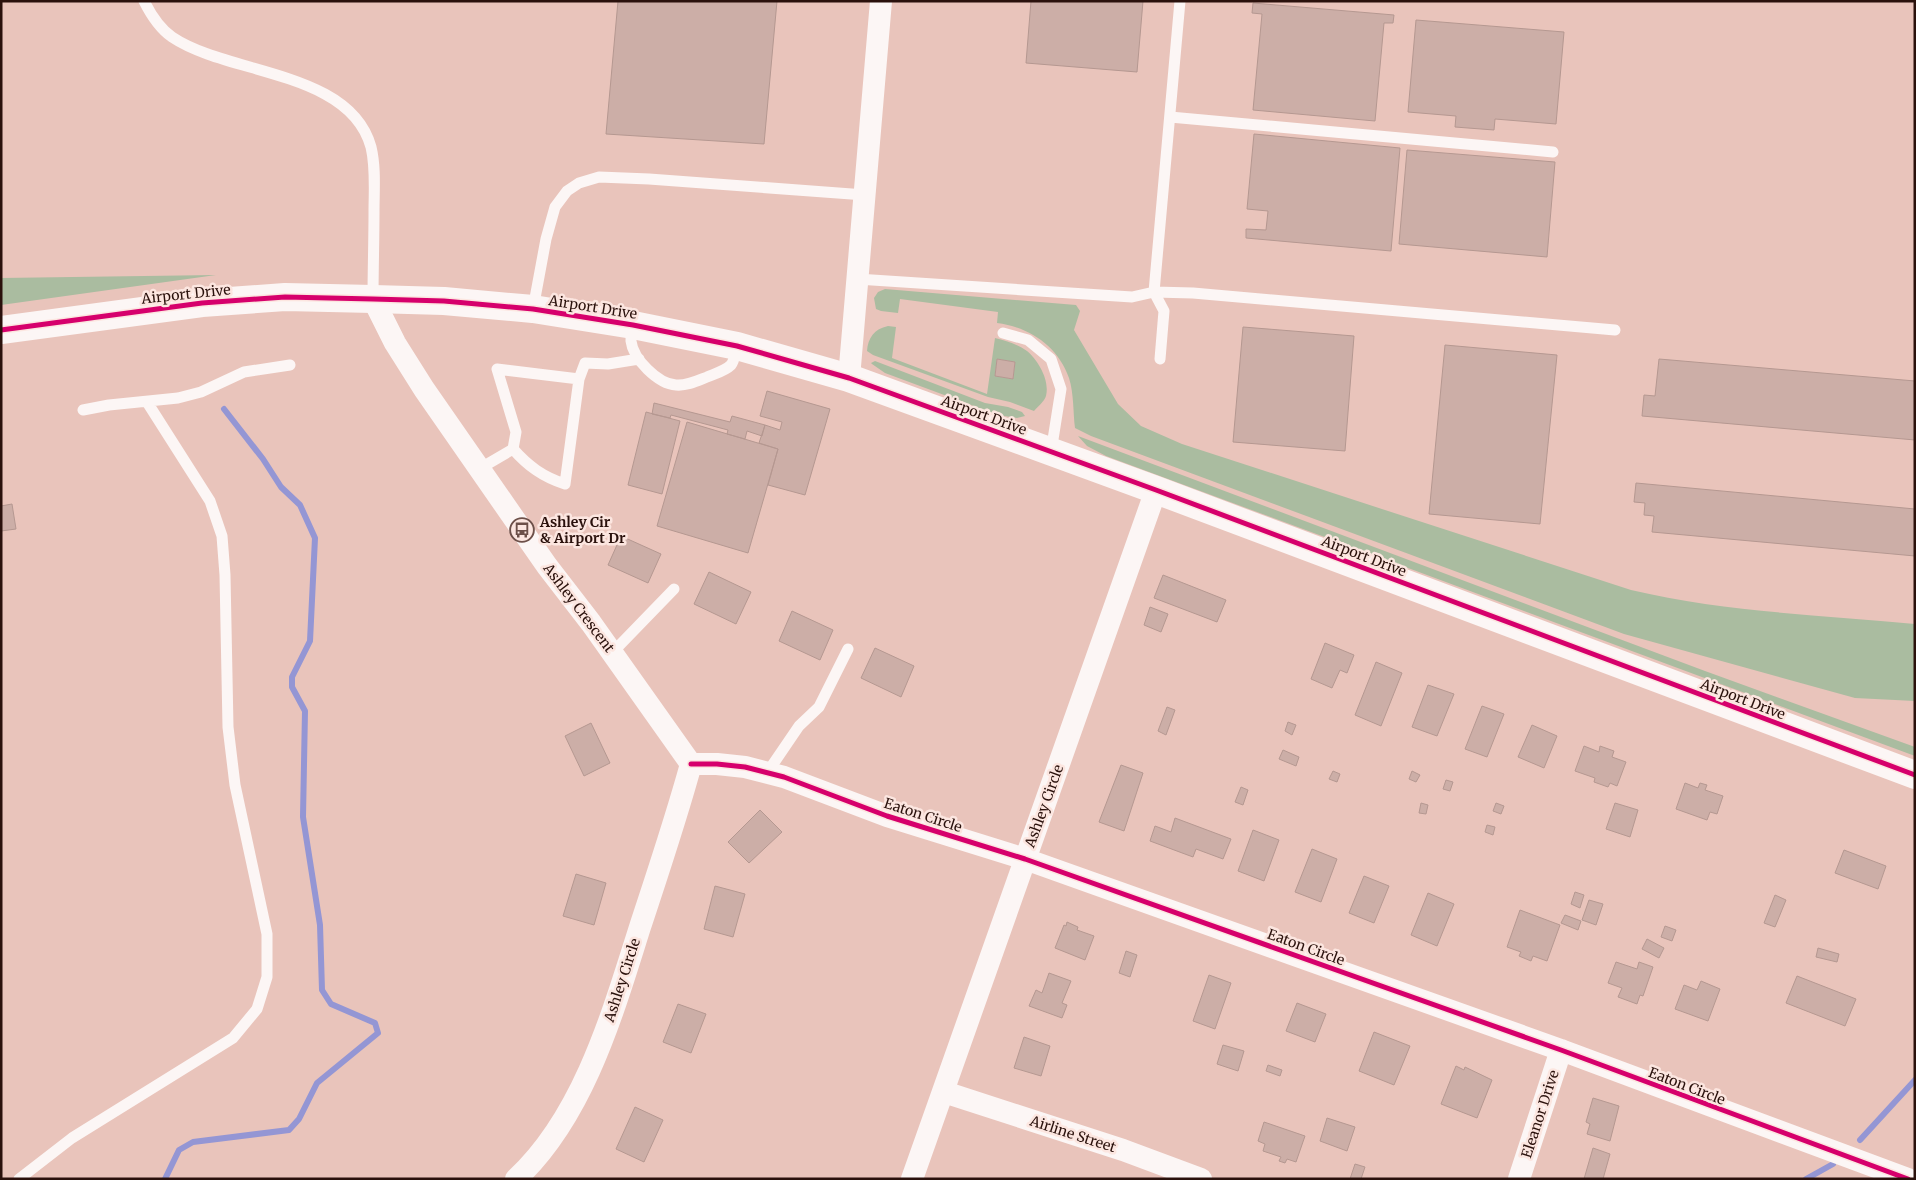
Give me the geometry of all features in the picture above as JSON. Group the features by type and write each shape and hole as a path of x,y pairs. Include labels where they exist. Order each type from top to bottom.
{"street":[{"path":"849,378 881,1"},
{"name":"Airport Drive","path":"1,330 202,303 285,297 444,301 533,309 633,325 737,346 849,378 1156,490 1915,776"},
{"name":"Ashley Crescent","path":"373,299 395,343 424,389 547,566 691,764"},
{"name":"Ashley Circle","path":"912,1179 1156,490"},
{"name":"Ashley Circle","path":"516,1179 546,1146 568,1111 610,1020 680,805 691,764"},
{"name":"Eaton Circle","path":"691,764 745,767 784,777 887,816 1025,859 1561,1050 1908,1179"},
{"name":"Eleanor Drive","path":"1519,1179 1561,1050"},
{"name":"Airline Street","path":"944,1092 1123,1150 1201,1179"}],"lane":[{"path":"144,1 153,18 171,36 194,48 316,89 342,104 359,124 371,146 375,174 373,299"},
{"path":"1160,360 1164,311 1154,292 1180,1"},
{"path":"1170,117 1553,152"},
{"path":"533,309 546,239 555,207 567,191 579,183 599,177 640,178 864,195"},
{"path":"857,279 1132,297 1154,292 1193,292 1615,330"},
{"path":"633,325 631,341 635,353 653,374 669,384 681,385 714,375 731,366 737,346"},
{"path":"1002,333 1028,340 1051,359 1060,388 1051,452"},
{"path":"513,449 535,471 548,479 565,484 579,379 585,363 608,364 639,358"},
{"path":"83,410 109,405 178,398 201,392 244,372 290,365"},
{"path":"479,469 513,449 516,432 497,369 579,379"},
{"path":"18,1179 72,1138 233,1038 257,1009 266,978 267,934 234,785 228,727 225,575 222,536 210,501 147,402"},
{"path":"612,653 674,589"},
{"path":"767,773 799,726 819,707 848,649"}],"green space":[{"path":"216,275 1,305 1,278"},
{"path":"885,289 1076,305 1080,311 1074,330 1118,404 1141,426 1182,444 1631,590 1737,608 1915,624 1915,701 1855,698 1624,634 1091,436 1075,428 1073,397 1069,378 1058,356 1041,340 1020,329 997,323 998,312 900,299 898,313 881,311 876,309 874,298 878,292"},
{"path":"883,327 896,327 892,358 987,394 995,338 1015,345 1027,351 1039,365 1045,377 1046,396 1034,411 1010,402 988,397 873,355 867,351 869,342 875,332","holes":["997,359 1015,362 1013,379 995,376"]},
{"path":"875,361 985,403 1008,407 1022,412 1025,416 1017,418 998,415 885,373 871,363"},
{"path":"1078,436 1705,671 1915,747 1915,756 1106,456 1087,446"}],"building":[{"path":"618,1 777,1 764,144 606,134"},
{"path":"1031,1 1143,1 1137,72 1026,63"},
{"path":"1253,3 1394,15 1393,23 1384,23 1375,121 1253,110 1262,14 1252,13"},
{"path":"1416,20 1564,32 1556,124 1495,119 1494,130 1455,127 1456,116 1408,112"},
{"path":"1254,134 1400,148 1391,251 1246,238 1246,229 1266,230 1268,211 1247,209"},
{"path":"1407,150 1555,162 1547,257 1399,244"},
{"path":"1243,327 1354,336 1345,451 1233,442"},
{"path":"1445,345 1557,355 1540,524 1429,514"},
{"path":"997,359 1015,362 1013,379 995,376"},
{"path":"1659,359 1915,381 1915,440 1642,416 1644,395 1655,396"},
{"path":"767,391 830,409 805,495 768,485 778,449 759,443 765,425 780,430 782,422 760,416"},
{"path":"654,403 730,422 732,416 765,425 762,436 747,431 745,439 727,434 728,430 671,415 670,418 652,414"},
{"path":"646,412 680,421 662,494 628,485"},
{"path":"687,422 778,449 748,553 657,526"},
{"path":"1636,483 1915,509 1915,556 1652,532 1654,516 1644,515 1645,503 1634,502"},
{"path":"12,504 16,529 1,531 1,506"},
{"path":"621,536 661,554 648,583 608,565"},
{"path":"709,572 751,592 736,624 694,604"},
{"path":"1163,575 1226,600 1217,622 1154,598"},
{"path":"1150,607 1168,614 1161,632 1144,625"},
{"path":"792,611 833,630 820,660 779,641"},
{"path":"1325,643 1354,655 1347,673 1340,670 1332,688 1311,679"},
{"path":"875,648 914,666 901,697 861,678"},
{"path":"1376,662 1402,673 1381,726 1355,715"},
{"path":"1428,685 1454,694 1437,736 1412,727"},
{"path":"1482,706 1504,714 1487,757 1465,749"},
{"path":"1167,707 1175,710 1166,735 1158,731"},
{"path":"1288,722 1296,725 1292,735 1285,731"},
{"path":"591,723 610,763 584,776 565,736"},
{"path":"1532,725 1557,736 1544,768 1518,757"},
{"path":"1584,746 1599,752 1600,746 1614,751 1612,757 1626,762 1617,786 1610,783 1608,787 1594,782 1595,778 1575,771"},
{"path":"1283,750 1299,757 1296,766 1279,759"},
{"path":"1121,765 1143,773 1124,831 1099,822"},
{"path":"1333,771 1340,774 1337,782 1329,779"},
{"path":"1412,771 1420,775 1416,782 1409,779"},
{"path":"1446,780 1453,782 1450,791 1443,789"},
{"path":"1685,783 1698,788 1700,783 1707,785 1705,790 1723,796 1717,814 1710,812 1707,820 1676,809"},
{"path":"1241,787 1248,790 1243,805 1235,802"},
{"path":"1421,803 1428,805 1426,814 1419,813"},
{"path":"1496,803 1504,806 1501,814 1493,811"},
{"path":"1615,803 1638,810 1630,837 1606,829"},
{"path":"760,810 782,832 749,863 728,842"},
{"path":"1175,818 1231,839 1223,859 1196,849 1193,857 1150,841 1155,826 1171,832"},
{"path":"1487,825 1495,827 1493,835 1485,832"},
{"path":"1253,830 1279,840 1264,881 1238,871"},
{"path":"1312,849 1337,859 1321,902 1295,892"},
{"path":"1844,850 1886,866 1878,889 1835,873"},
{"path":"576,874 606,883 594,925 563,916"},
{"path":"1364,876 1389,886 1374,923 1349,913"},
{"path":"715,886 745,894 733,937 704,929"},
{"path":"1575,892 1584,895 1580,908 1571,904"},
{"path":"1428,893 1454,904 1437,946 1411,935"},
{"path":"1775,895 1786,900 1775,927 1764,923"},
{"path":"1589,900 1603,904 1596,925 1582,920"},
{"path":"1520,910 1560,925 1547,961 1533,956 1531,961 1519,956 1521,952 1507,947"},
{"path":"1565,915 1581,921 1578,930 1561,923"},
{"path":"1067,922 1078,927 1077,930 1094,936 1085,960 1055,948"},
{"path":"1665,926 1676,930 1672,941 1661,937"},
{"path":"1647,939 1664,948 1659,958 1642,949"},
{"path":"1818,948 1839,954 1837,962 1816,957"},
{"path":"1126,951 1137,955 1130,977 1119,973"},
{"path":"1616,962 1637,969 1639,962 1653,967 1643,996 1640,995 1637,1004 1618,997 1622,988 1608,983"},
{"path":"1049,973 1071,981 1062,1003 1067,1005 1062,1018 1029,1006 1036,990 1042,993"},
{"path":"1209,975 1231,983 1215,1029 1193,1021"},
{"path":"1797,976 1856,999 1845,1026 1786,1003"},
{"path":"1701,981 1720,989 1708,1021 1675,1009 1684,985 1697,990"},
{"path":"1297,1003 1326,1014 1315,1042 1286,1031"},
{"path":"678,1004 706,1014 691,1053 663,1042"},
{"path":"1374,1032 1410,1046 1394,1085 1359,1071"},
{"path":"1024,1037 1050,1046 1041,1076 1014,1068"},
{"path":"1223,1045 1244,1051 1238,1071 1217,1064"},
{"path":"1268,1065 1282,1070 1280,1076 1266,1071"},
{"path":"1456,1066 1464,1070 1465,1067 1492,1080 1477,1118 1441,1104"},
{"path":"1593,1098 1619,1106 1610,1141 1587,1134 1590,1124 1586,1122"},
{"path":"635,1107 663,1120 644,1162 616,1149"},
{"path":"1327,1118 1355,1127 1347,1151 1320,1141"},
{"path":"1264,1122 1305,1136 1296,1162 1287,1159 1285,1163 1279,1161 1281,1157 1263,1151 1265,1144 1258,1141"},
{"path":"1593,1148 1610,1154 1603,1179 1584,1179"},
{"path":"1355,1164 1365,1167 1361,1179 1350,1179"}],"waterway":[{"path":"165,1179 179,1150 193,1142 289,1130 299,1119 317,1083 378,1033 375,1023 331,1004 322,990 320,925 303,817 305,711 292,687 292,677 310,641 315,538 300,505 281,487 263,459 224,409"},
{"path":"1860,1140 1915,1080"},
{"path":"1806,1179 1833,1164"}],"cycle path":[{"path":"1,330 202,303 285,297 444,301 533,309 633,325 737,346 849,378 1156,490 1915,775"},
{"path":"691,764 745,767 784,777 887,816 1025,859 1561,1050 1908,1179"}],"place":[{"name":"Ashley Cir & Airport Dr","path":"522,530"}]}
